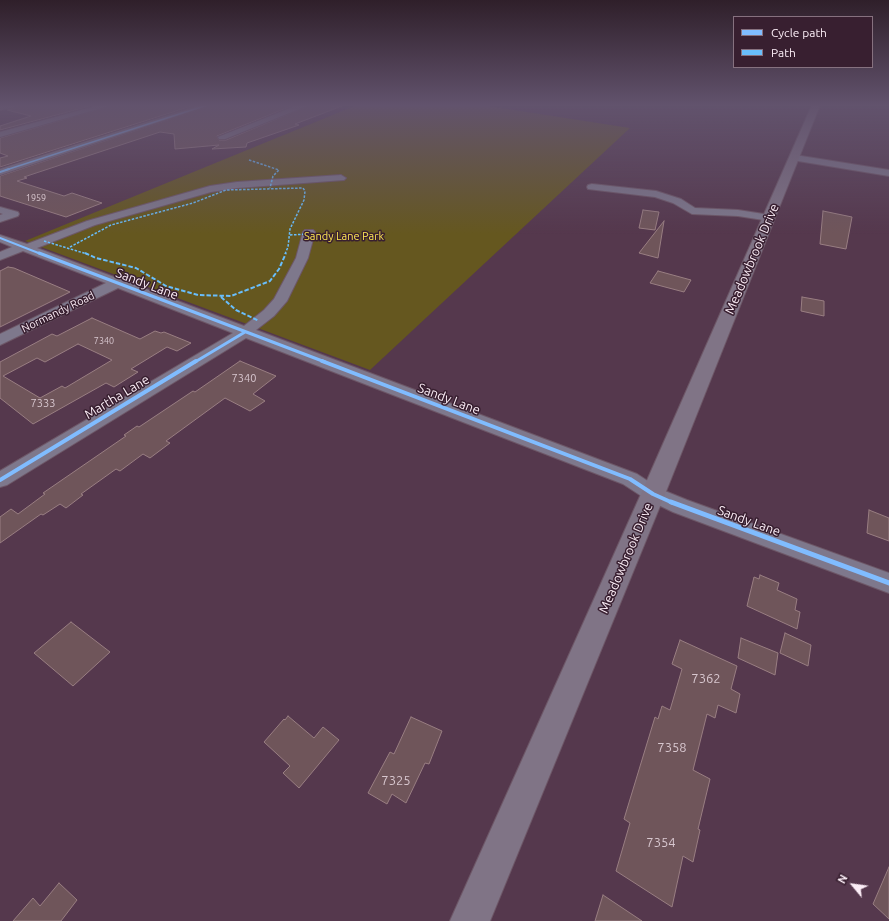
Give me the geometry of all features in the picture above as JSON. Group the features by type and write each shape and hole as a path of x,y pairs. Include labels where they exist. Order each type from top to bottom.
{"main road":[{"name":"Meadowbrook Drive","path":"470,921 799,148"}],"street":[{"path":"0,172 74,148"},
{"path":"795,158 889,173"},
{"path":"0,256 91,223 210,189 237,185 341,178"},
{"path":"592,186 656,194 677,200 692,211 738,213 770,218"},
{"path":"0,210 14,214 0,219"},
{"name":"Martha Lane","path":"0,480 245,332 269,313 280,301 302,258 309,232"},
{"name":"Sandy Lane","path":"0,238 630,479 653,494 889,583"},
{"name":"Normandy Road","path":"0,340 117,283"}],"green space":[{"name":"Sandy Lane Park","path":"252,148 609,148 370,370 25,241"}],"building":[{"path":"0,148 60,148 0,167 0,158 8,156 0,153"},
{"path":"84,148 112,148 24,177 27,178 17,181 64,196 72,193 102,203 66,217 0,196 0,176"},
{"path":"643,210 659,212 655,230 639,228"},
{"path":"823,211 852,217 846,249 820,244"},
{"path":"664,221 658,258 639,253"},
{"path":"8,267 14,268 70,292 0,327 0,271"},
{"path":"658,271 691,280 684,292 650,283"},
{"path":"802,297 824,301 824,316 801,311"},
{"path":"92,318 140,339 155,331 161,333 164,332 191,343 177,351 167,347 131,369 138,372 114,387 106,383 33,424 0,398 0,362 52,334 57,336","holes":["78,344 112,360 65,388 62,386 40,398 3,376 37,358 45,362"]},
{"path":"240,361 276,376 253,394 265,401 250,411 225,398 166,441 170,443 150,458 143,454 120,471 116,469 81,494 83,495 66,508 60,504 43,515 41,514 0,543 0,517 11,509 18,514 45,494 43,493 126,436 124,435 137,426 139,427 193,391 195,392"},
{"path":"869,510 889,518 889,541 867,533"},
{"path":"760,575 779,583 777,590 797,599 795,610 800,612 797,629 747,606 754,577 759,579"},
{"path":"71,622 110,652 73,686 34,653"},
{"path":"785,633 811,645 808,666 780,653"},
{"path":"741,638 778,653 775,675 738,658"},
{"path":"680,640 737,666 731,689 740,694 736,713 718,705 715,718 707,714 693,770 710,779 698,829 700,830 693,862 683,856 672,907 616,871 630,823 624,819 655,717 658,719 662,706 670,710 682,669 672,664"},
{"path":"288,716 314,738 323,727 339,740 299,788 283,773 290,766 264,742"},
{"path":"411,717 442,731 429,764 425,763 406,803 392,794 387,804 368,793 390,752 394,754"},
{"path":"889,867 889,919 873,904"},
{"path":"59,883 77,900 61,921 13,921 33,898 40,906"},
{"path":"603,895 642,921 595,921"}],"marked path":[{"path":"249,160 262,163 279,170 273,176 270,188"},
{"path":"44,241 61,247 79,250 96,258 136,268 166,286 198,295 231,296 270,281 279,269 288,247 290,229 304,200 305,191 303,188 293,187 226,190 193,203 111,225 97,231 70,247"},
{"path":"290,235 309,234"},
{"path":"221,297 236,310 259,321"}],"cycle path":[{"path":"0,172 74,148"},
{"path":"0,238 630,479 653,494 680,506 889,583"},
{"path":"0,480 245,332"}]}
